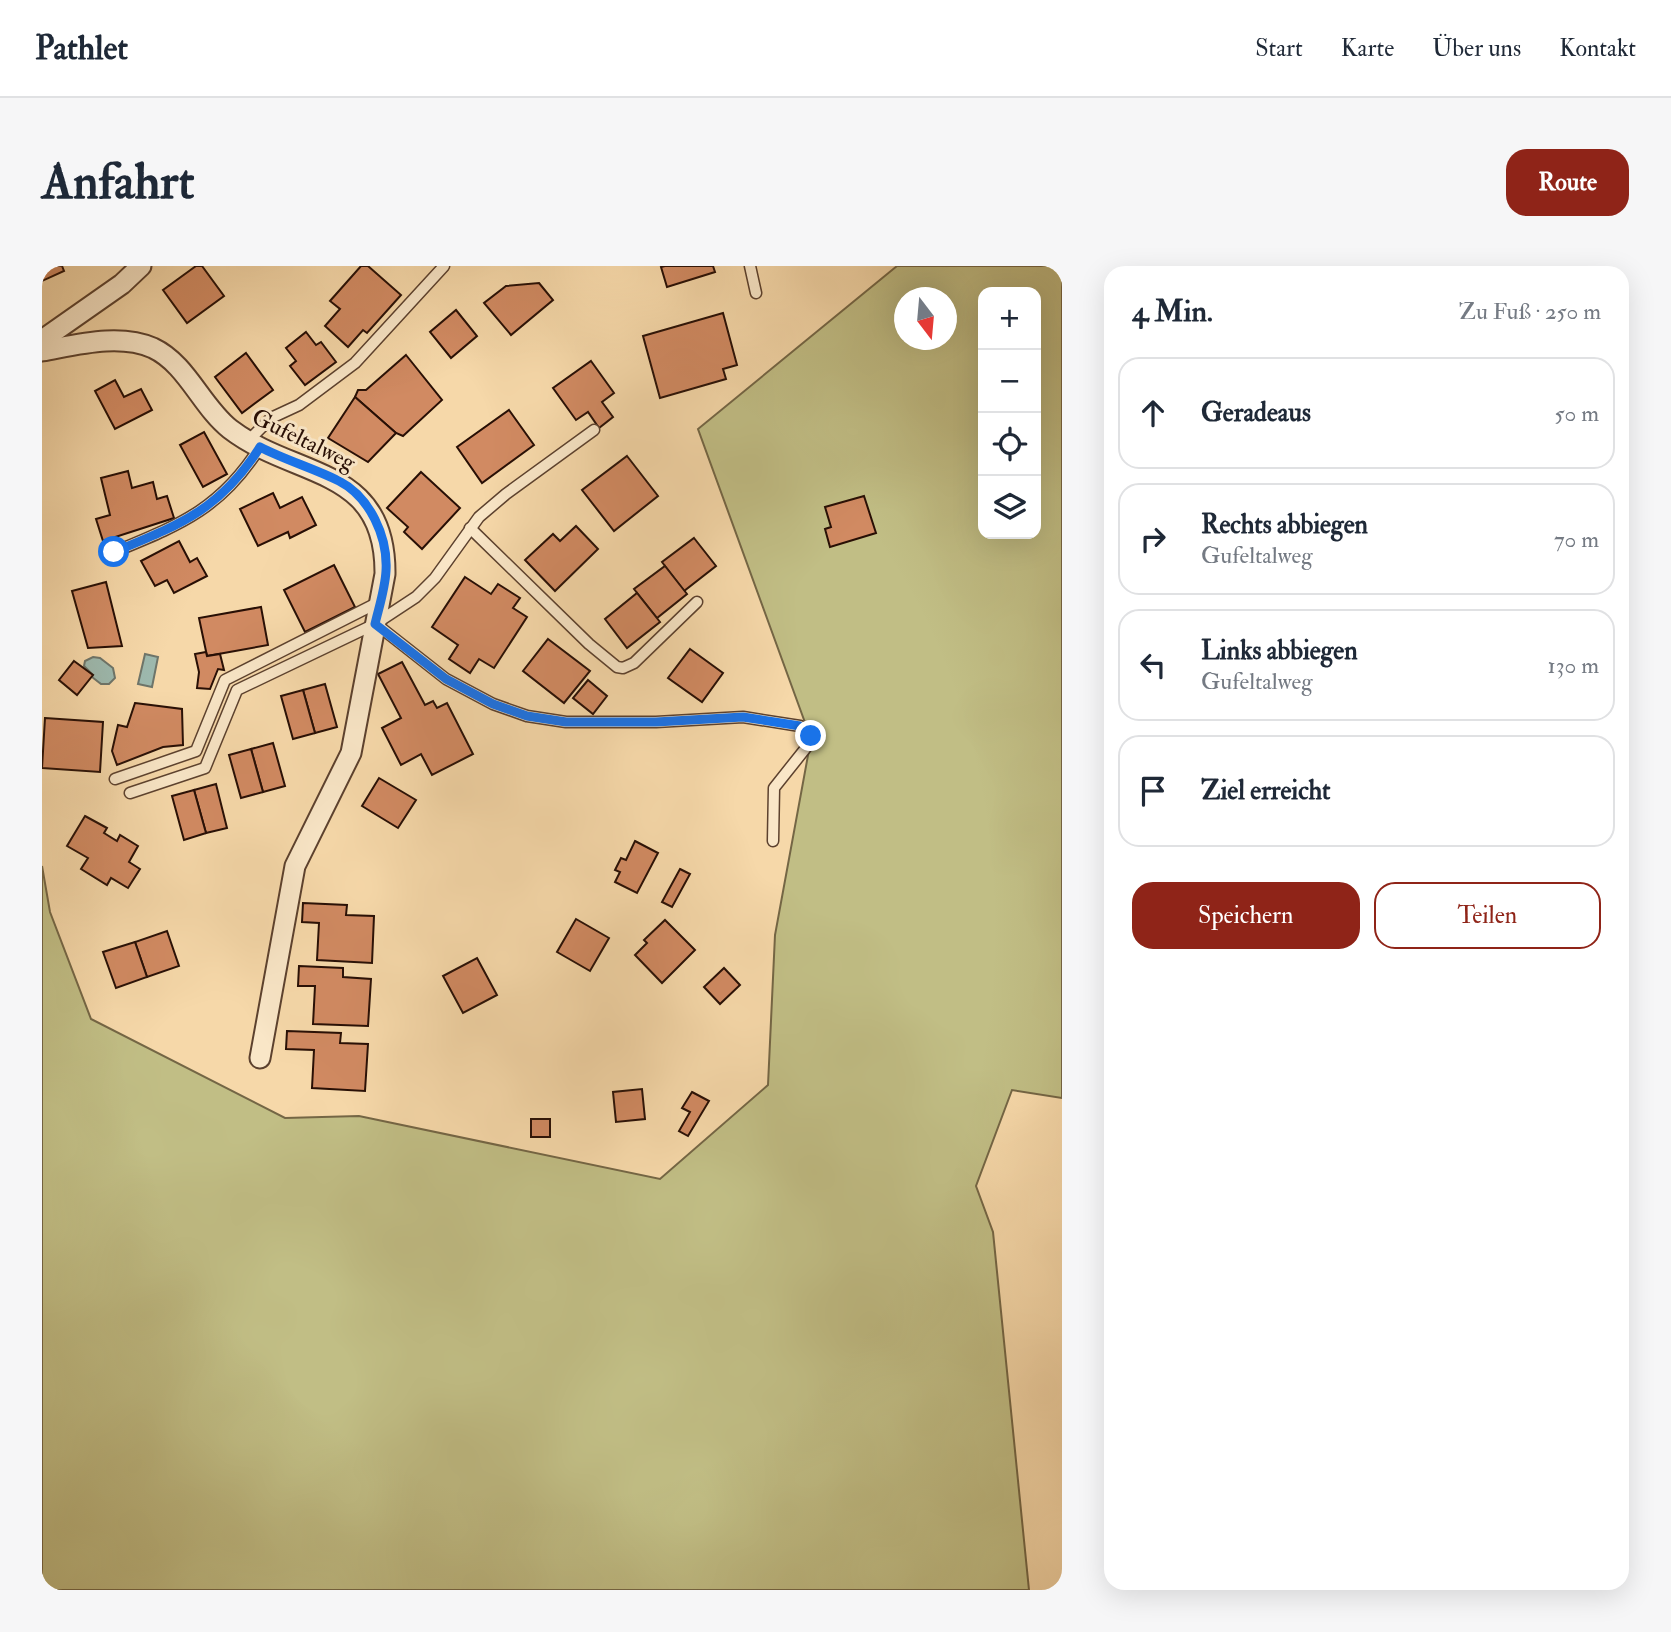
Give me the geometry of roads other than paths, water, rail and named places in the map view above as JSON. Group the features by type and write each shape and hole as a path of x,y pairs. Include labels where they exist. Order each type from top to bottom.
{"street":[{"path":"42,340 122,284 141,266"},
{"name":"Gufeltalweg","path":"42,351 103,342 122,342 152,348 177,366 217,417 232,430 254,443 339,481 366,504 377,525 386,559 386,574 351,753 296,866 260,1058"}],"lane":[{"path":"114,552 172,528 208,506 238,477 254,443 271,418 299,405 355,363 444,266"},
{"path":"750,266 756,293"},
{"path":"130,793 205,768 233,696 242,687 375,624 416,597 435,578 479,517 594,430"},
{"path":"470,528 589,644 617,667 622,668 634,663 697,602"},
{"path":"115,779 196,751 225,680 380,602"},
{"path":"375,624 446,679 493,704 527,716 566,722 656,722 743,717 800,726 811,736 809,744 774,788 774,841"}]}
